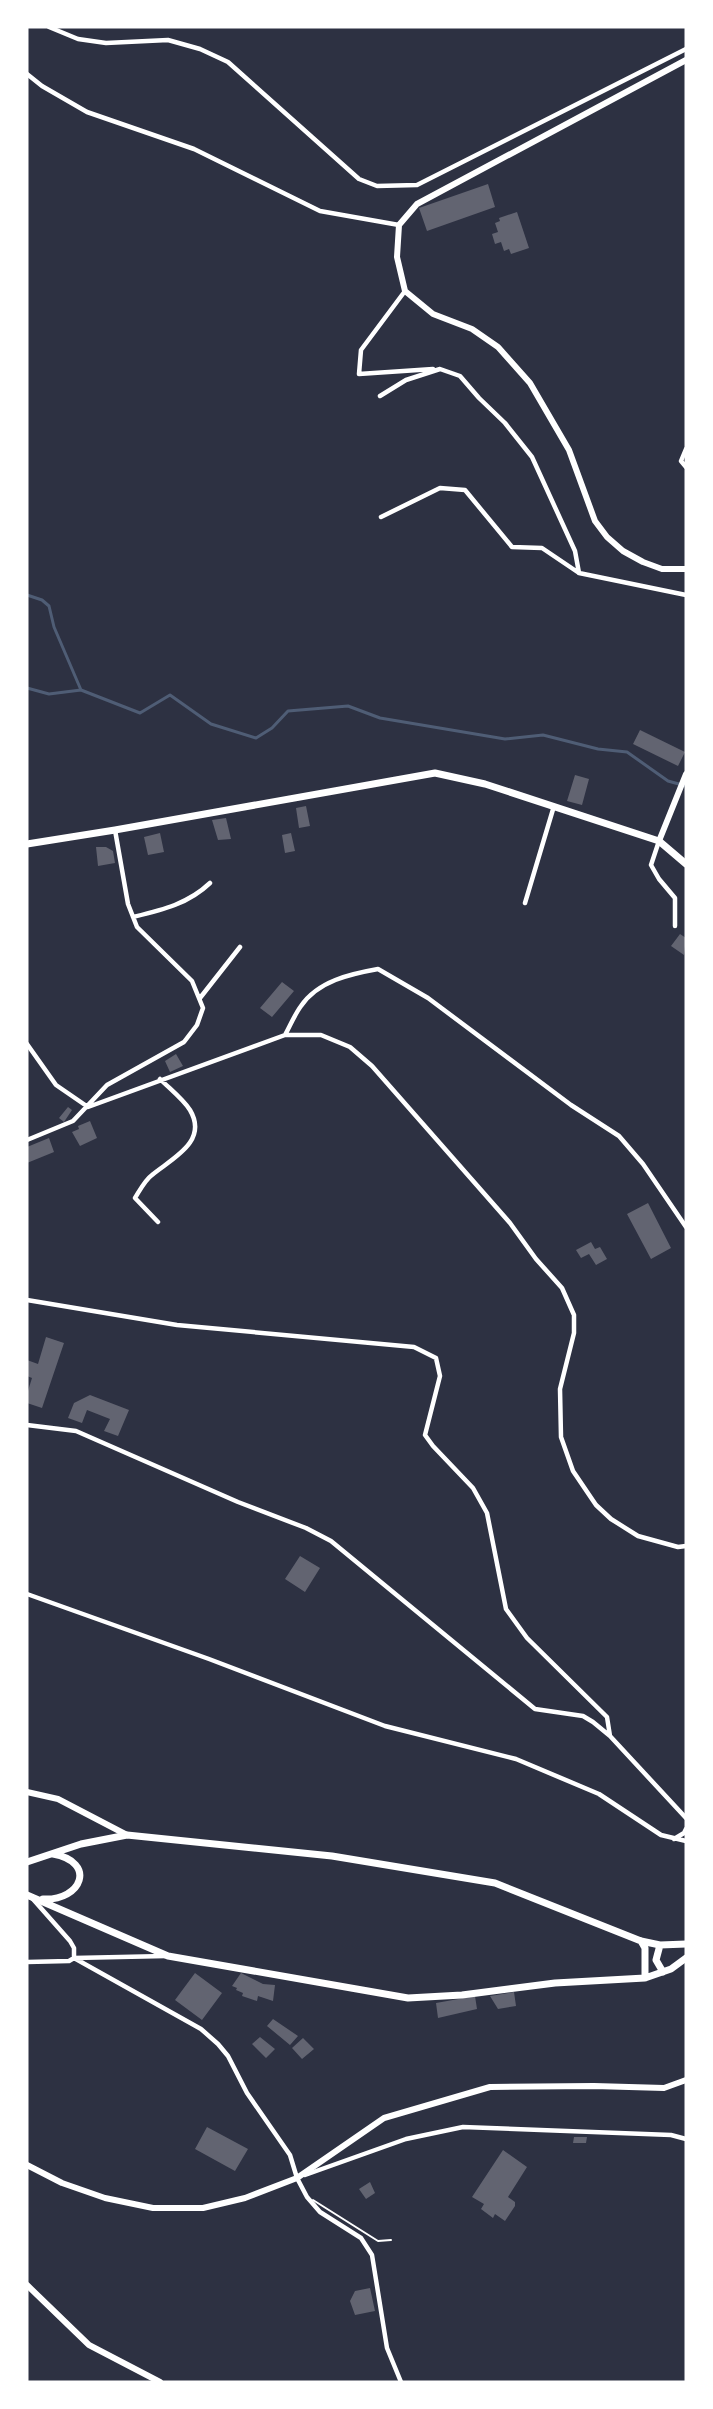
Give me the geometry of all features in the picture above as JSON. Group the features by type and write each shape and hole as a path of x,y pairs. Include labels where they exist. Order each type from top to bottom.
{"main road":[{"path":"27,844 435,773 484,784 659,841 686,864"},
{"path":"27,1862 81,1844 127,1835 332,1856 495,1883 641,1941 660,1945 686,1944"},
{"path":"29,1896 59,1898 70,1893 81,1880 81,1874 72,1861 64,1856 52,1854"},
{"path":"29,1896 62,1908 168,1956 408,1998 462,1995 555,1983 645,1978 671,1969 686,1958"},
{"path":"641,1941 645,1948 645,1978"},
{"path":"660,1945 656,1960 663,1972"}],"street":[{"path":"49,27 78,39 106,43 168,40 200,48 228,62 360,179 377,186 417,186 686,49"},
{"path":"686,60 417,204 399,225 397,257 405,291 433,314 472,329 498,347 530,383 569,450 596,521 607,537 623,551 643,562 662,569 686,569"},
{"path":"27,74 42,86 87,112 194,149 320,211 399,225"},
{"path":"405,291 361,350 359,374 440,369 460,375 479,398 505,423 532,457 575,551 579,573"},
{"path":"380,396 406,380 440,369"},
{"path":"686,449 681,462 686,467"},
{"path":"381,517 440,488 465,490 512,547 542,548 579,573 686,595"},
{"path":"675,926 675,898 651,865 685,776"},
{"path":"525,903 554,806"},
{"path":"27,1140 73,1121 107,1085 184,1042 197,1025 203,1008 192,981 137,927 128,904 115,830"},
{"path":"133,917 177,905 197,895 210,883"},
{"path":"200,998 240,947"},
{"path":"285,1035 302,1004 322,986 348,975 378,969 428,998 571,1105 619,1136 643,1164 686,1227"},
{"path":"88,1107 285,1035 321,1035 350,1047 372,1066 510,1223 536,1259 562,1288 573,1315 574,1333 560,1389 561,1437 573,1471 596,1505 611,1519 638,1536 678,1547 686,1546"},
{"path":"27,1044 56,1085 88,1107"},
{"path":"158,1222 135,1198 149,1176 179,1156 194,1135 194,1119 189,1108 160,1079"},
{"path":"27,1300 177,1325 414,1347 436,1358 440,1376 425,1435 473,1488 487,1513 506,1609 527,1638 607,1717 610,1736"},
{"path":"27,1425 76,1431 238,1502 317,1533 331,1541 535,1709 583,1716 610,1736 685,1818"},
{"path":"27,1594 385,1726 516,1759 598,1794 661,1835 686,1841"},
{"path":"27,1792 58,1799 127,1835"},
{"path":"674,1839 686,1829"},
{"path":"29,1896 70,1941 74,1948 74,1958"},
{"path":"27,1962 69,1961 74,1958 168,1956"},
{"path":"74,1958 201,2029 228,2056 247,2093 290,2155 297,2178 308,2197 320,2212 360,2238 372,2254 387,2349 401,2382"},
{"path":"297,2178 384,2118 490,2087 664,2088 686,2080"},
{"path":"27,2165 62,2183 105,2198 153,2208 203,2208 245,2198 406,2139 463,2127 671,2135 686,2139"},
{"path":"27,2285 89,2344 160,2382"}],"lane":[{"path":"308,2197 378,2241 391,2240"}],"building":[{"path":"488,184 495,207 427,231 419,208"},
{"path":"517,212 529,248 511,254 509,249 504,251 501,242 495,244 492,234 498,232 495,223 500,221 499,218"},
{"path":"640,730 685,752 678,766 633,744"},
{"path":"575,775 589,779 582,805 567,801"},
{"path":"306,806 310,826 299,828 296,808"},
{"path":"226,818 231,839 218,840 212,820"},
{"path":"160,833 164,852 148,855 144,837"},
{"path":"291,833 295,851 285,853 282,835"},
{"path":"96,847 106,847 113,851 115,863 98,866"},
{"path":"680,934 686,938 684,955 671,946"},
{"path":"282,982 294,991 272,1017 260,1008"},
{"path":"176,1054 183,1066 170,1072 165,1061"},
{"path":"68,1107 72,1110 64,1122 59,1118"},
{"path":"90,1121 97,1138 80,1146 72,1132 79,1129 78,1126"},
{"path":"49,1138 54,1152 27,1163 27,1147"},
{"path":"648,1203 671,1248 651,1259 627,1214"},
{"path":"591,1242 595,1249 600,1247 607,1259 596,1265 589,1254 581,1258 576,1250"},
{"path":"46,1337 64,1343 42,1408 27,1403 32,1378 27,1376 27,1360 38,1364"},
{"path":"90,1395 129,1410 118,1436 104,1431 110,1419 87,1410 82,1423 68,1418 74,1403"},
{"path":"300,1556 320,1568 305,1592 285,1579"},
{"path":"195,1973 222,1993 202,2020 175,2000"},
{"path":"241,1973 263,1984 275,1985 273,2001 258,1996 257,2001 242,1996 243,1993 232,1986"},
{"path":"514,1992 516,2006 498,2009 490,1996"},
{"path":"475,1996 477,2009 438,2018 436,2003"},
{"path":"273,2019 298,2036 290,2045 267,2026"},
{"path":"260,2037 275,2049 266,2058 252,2044"},
{"path":"303,2038 314,2049 302,2059 292,2048"},
{"path":"207,2127 248,2149 235,2171 195,2149"},
{"path":"574,2137 587,2137 586,2143 573,2143"},
{"path":"503,2150 527,2167 508,2197 515,2202 515,2206 505,2221 495,2214 493,2218 481,2209 484,2204 472,2197"},
{"path":"370,2182 375,2193 366,2199 359,2189"},
{"path":"370,2288 375,2311 355,2315 350,2301 355,2291"}],"waterway":[{"path":"27,595 42,600 49,606 54,627 81,690"},
{"path":"27,688 49,694 81,690 140,713 170,695 211,724 256,738 272,728 288,711 348,706 380,718 505,739 543,735 598,749 627,752 668,781 686,786"}]}
